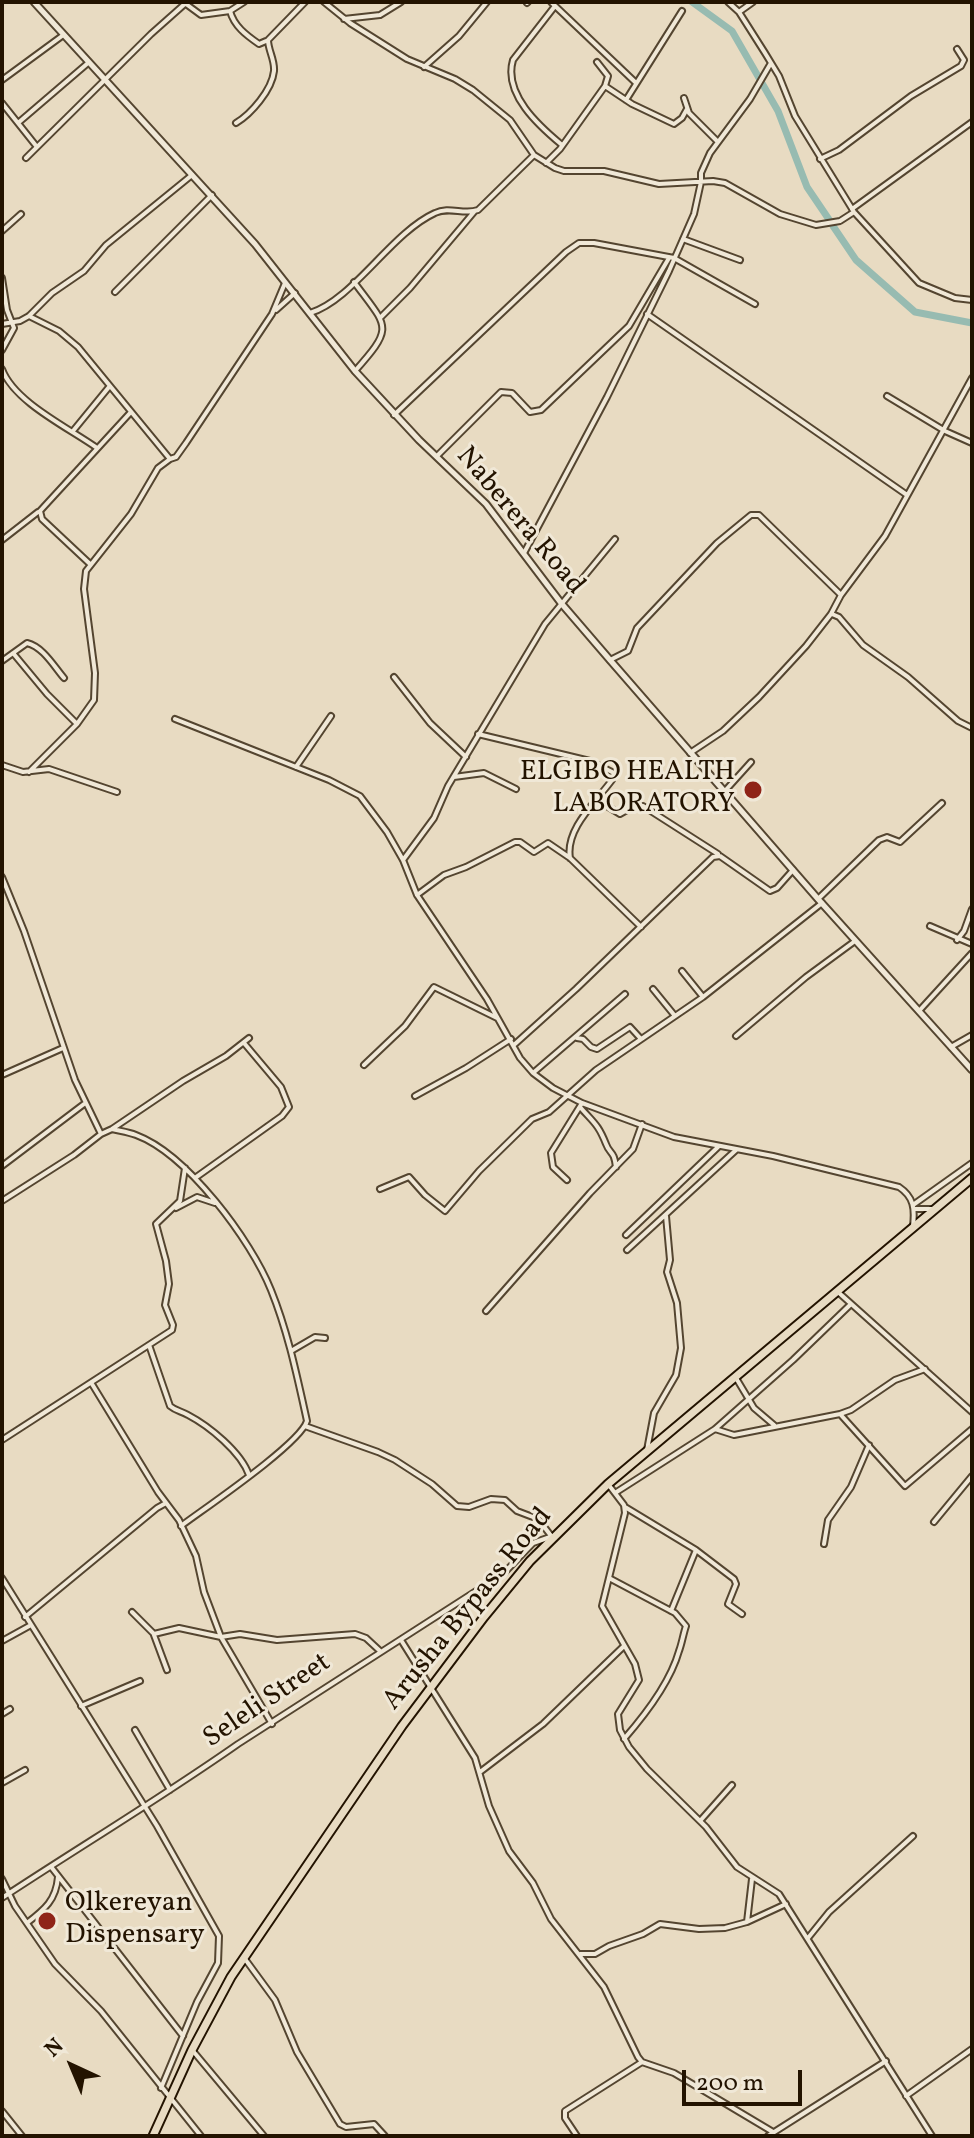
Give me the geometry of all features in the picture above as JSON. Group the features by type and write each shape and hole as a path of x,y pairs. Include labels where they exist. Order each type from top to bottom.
{"main road":[{"name":"Arusha Bypass Road","path":"153,2136 219,1996 244,1957 431,1689 484,1617 552,1536 608,1484 972,1178"}],"street":[{"name":"Naberera Road","path":"34,2 62,36 212,195 394,415 486,504 561,603 855,941 972,1070"},
{"path":"26,158 186,3 198,15 230,11 244,2"},
{"path":"230,11 235,23 261,44 305,2"},
{"path":"324,2 344,19 411,61 461,82 500,110 519,129 534,155 546,163 564,171 604,171 659,184 718,181 732,185 760,204 797,221 816,225 840,221 972,122"},
{"path":"344,19 380,15 401,2"},
{"path":"424,67 449,47 487,2"},
{"path":"728,2 739,12 771,63 795,116 853,211 919,283 955,298 972,300"},
{"path":"739,12 753,2"},
{"path":"562,145 538,126 531,116 516,92 511,67 553,4 635,82"},
{"path":"626,100 682,11"},
{"path":"2,80 62,36"},
{"path":"236,123 246,117 271,82 274,66 268,40"},
{"path":"820,159 839,150 911,96 963,64 964,60 957,49"},
{"path":"546,163 605,86 608,76 597,62"},
{"path":"18,123 88,63"},
{"path":"437,456 501,392 512,393 530,412 541,410 624,333 683,239 694,214 701,170 717,141 750,99 771,63"},
{"path":"605,86 674,124 687,109"},
{"path":"684,98 687,109 717,141"},
{"path":"2,103 37,147"},
{"path":"381,317 410,288 474,212 534,155"},
{"path":"2,324 29,316 52,293 84,271 102,249 192,175"},
{"path":"115,292 212,195"},
{"path":"310,313 322,308 404,234 434,213 443,210 474,212"},
{"path":"2,231 21,214"},
{"path":"683,239 740,260"},
{"path":"394,415 579,243 672,258 755,304"},
{"path":"524,553 607,397 672,258"},
{"path":"2,278 14,332 2,350"},
{"path":"29,772 77,724 96,694 84,589 86,571 131,514 158,468 176,457 186,443 272,314 285,281"},
{"path":"354,282 381,317 384,328 382,337 355,371"},
{"path":"272,314 295,293"},
{"path":"647,314 907,495"},
{"path":"29,316 69,338 170,459"},
{"path":"2,369 14,389 97,448"},
{"path":"690,753 723,731 759,697 831,614 841,595 873,555 972,378"},
{"path":"73,431 109,387"},
{"path":"887,396 945,431 972,443"},
{"path":"2,540 40,511 130,413"},
{"path":"40,511 42,519 90,564"},
{"path":"610,660 628,651 637,628 717,543 751,515 759,515 841,595"},
{"path":"403,860 434,818 478,734 493,714 545,624 615,539"},
{"path":"831,614 839,617 863,645 908,677 958,721 972,728"},
{"path":"2,661 27,643 33,644 64,678"},
{"path":"13,653 77,724"},
{"path":"394,677 430,723 466,757"},
{"path":"296,767 331,716"},
{"path":"175,719 329,780 360,796 387,832 403,860 417,895 499,1019 520,1058 533,1073 581,1105 674,1137 773,1156 895,1186 907,1193 914,1207 912,1228"},
{"path":"478,734 578,758 610,769 614,777 574,829 569,847 570,858"},
{"path":"724,792 751,762"},
{"path":"2,765 29,772 49,769 117,792"},
{"path":"454,777 484,773 516,789"},
{"path":"597,800 620,814 634,806 643,806 770,891 777,888 793,870"},
{"path":"380,1189 409,1177 445,1211 532,1119 546,1115 584,1079 703,997 820,901 879,840 887,837 900,842 942,803"},
{"path":"417,895 444,875 515,842 534,852 548,843 570,858 641,927"},
{"path":"415,1096 512,1041 641,927 713,857 719,856"},
{"path":"2,877 84,1104 101,1134"},
{"path":"957,940 972,909"},
{"path":"930,926 972,944"},
{"path":"736,1036 806,977 855,941"},
{"path":"919,1011 972,953"},
{"path":"682,971 703,997"},
{"path":"364,1065 405,1026 434,987 499,1019"},
{"path":"653,989 675,1016"},
{"path":"533,1073 625,994"},
{"path":"574,1038 583,1039 597,1049 630,1027 641,1039"},
{"path":"951,1047 972,1035"},
{"path":"2,1201 249,1038"},
{"path":"195,1178 282,1116 289,1107 281,1087 244,1043"},
{"path":"2,1075 63,1048"},
{"path":"2,1166 84,1104"},
{"path":"581,1105 602,1131 607,1148 615,1154 616,1167"},
{"path":"567,1180 553,1167 551,1153 581,1105"},
{"path":"486,1311 636,1144 642,1124"},
{"path":"112,1129 145,1139 185,1168 240,1233 268,1283 291,1351 307,1421 249,1475 181,1526"},
{"path":"626,1235 718,1147"},
{"path":"627,1250 736,1150"},
{"path":"914,1207 972,1163"},
{"path":"170,1212 180,1201 185,1168"},
{"path":"2,1440 92,1384 173,1326 166,1310 169,1284 156,1227 158,1220 197,1197 217,1204"},
{"path":"914,1207 937,1209"},
{"path":"646,1452 651,1421 676,1375 681,1348 677,1303 667,1270 670,1260 666,1216"},
{"path":"838,1292 972,1412"},
{"path":"615,1493 715,1429 851,1304"},
{"path":"291,1351 315,1337 325,1338"},
{"path":"149,1345 170,1406 218,1437 244,1464 249,1475"},
{"path":"715,1429 734,1435 840,1414 895,1380 925,1369"},
{"path":"736,1378 754,1408 774,1426"},
{"path":"92,1384 181,1526 196,1556 204,1592 221,1637 272,1724"},
{"path":"840,1414 906,1486 972,1429"},
{"path":"305,1426 395,1460 432,1484 457,1506 469,1507 491,1499 506,1501 517,1511 538,1519 552,1536"},
{"path":"824,1544 828,1520 851,1487 869,1445"},
{"path":"934,1522 972,1476"},
{"path":"608,1484 625,1507 696,1550 735,1580 728,1604 742,1614"},
{"path":"25,1617 166,1503"},
{"path":"625,1507 623,1529 602,1607 635,1664 639,1680 618,1713 618,1724 624,1739 647,1769 700,1821 732,1862 752,1879 771,1887 787,1904 932,2136"},
{"name":"Seleli Street","path":"2,1898 504,1573 533,1543 552,1536"},
{"path":"671,1611 696,1550"},
{"path":"2,1578 144,1806 220,1940 217,1966 197,2002 161,2088"},
{"path":"609,1578 671,1611 686,1626 680,1650 650,1705 624,1739"},
{"path":"132,1612 154,1634 167,1670"},
{"path":"2,1641 31,1625"},
{"path":"154,1634 179,1628 221,1637 240,1634 277,1640 355,1634 366,1638 381,1652"},
{"path":"401,1640 475,1758 489,1806 509,1851 533,1883 551,1919 604,1987 642,2062 674,2073 771,2134 886,2061"},
{"path":"480,1772 543,1724 624,1646"},
{"path":"81,1706 140,1681"},
{"path":"2,1714 10,1709"},
{"path":"135,1730 170,1790"},
{"path":"2,1783 25,1770"},
{"path":"700,1821 732,1785"},
{"path":"808,1938 829,1912 913,1836"},
{"path":"52,1868 183,2037"},
{"path":"27,1923 54,1897 58,1877"},
{"path":"2,1879 13,1902 55,1964 101,2011 201,2136"},
{"path":"747,1922 752,1879"},
{"path":"578,1954 595,1954 662,1923 712,1929 747,1922 787,1904"},
{"path":"244,1957 275,2000 297,2052 340,2124 346,2127 374,2124 385,2136"},
{"path":"906,2096 972,2049"},
{"path":"192,2050 264,2136"},
{"path":"577,2136 564,2116 566,2109 642,2062"},
{"path":"2,2111 22,2136"}],"waterway":[{"path":"692,2 732,31 778,111 807,187 830,221"},
{"path":"833,226 856,260 915,312 972,323"}],"place":[{"name":"ELGIBO HEALTH LABORATORY","path":"753,790"},
{"name":"Olkereyan Dispensary","path":"47,1921"}]}
